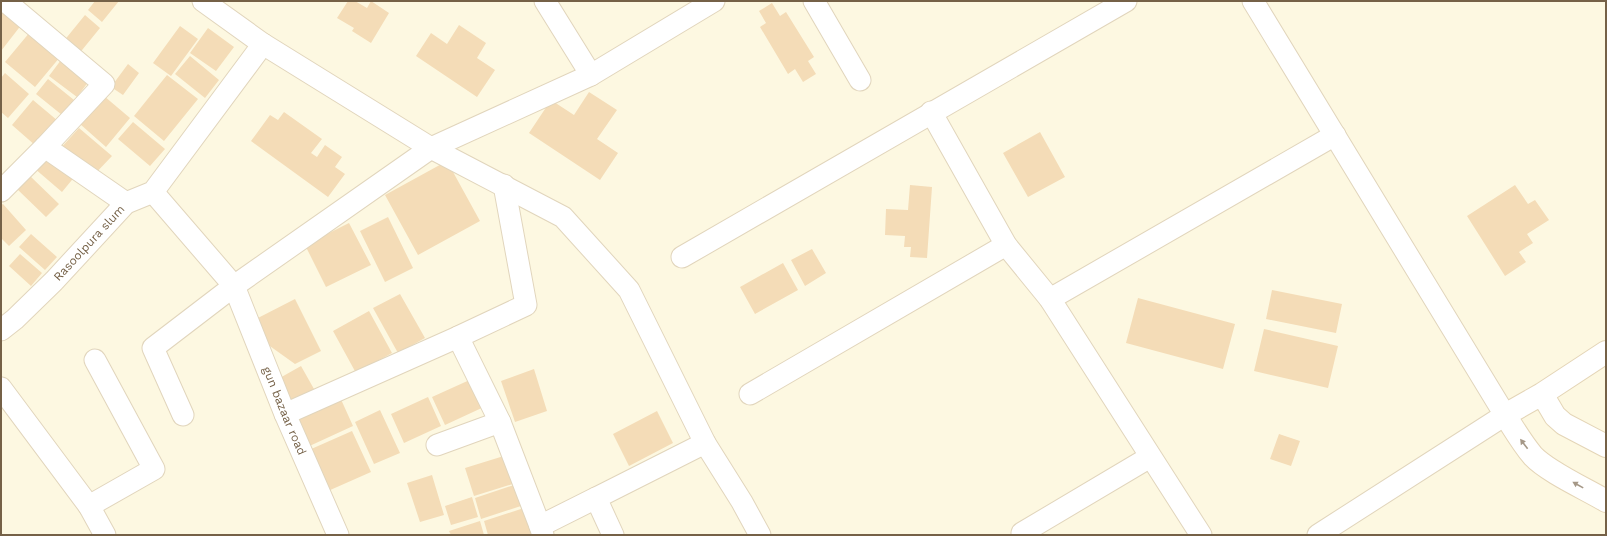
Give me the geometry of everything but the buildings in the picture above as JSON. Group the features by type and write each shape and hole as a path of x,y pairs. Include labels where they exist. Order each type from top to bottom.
{"street":[{"path":"1,191 104,84 4,1"},
{"path":"203,1 263,44 431,148 563,217 629,290 705,443 742,502 760,535"},
{"path":"545,1 591,75"},
{"path":"183,415 153,348 234,286 431,148 591,75 714,1"},
{"path":"814,1 860,80"},
{"path":"682,257 931,112 1126,1"},
{"path":"1253,1 1522,442 1534,457 1549,469 1606,501"},
{"path":"153,192 263,44"},
{"path":"931,112 1006,245 1050,299 1201,535"},
{"path":"1050,299 1335,135"},
{"path":"45,147 126,203"},
{"path":"285,414 526,306 504,185"},
{"name":"Rasoolpura slum","path":"1,330 15,319 54,281 126,203 153,192"},
{"name":"gun bazaar road","path":"153,192 234,286 285,414 338,535"},
{"path":"750,394 1006,245"},
{"path":"458,337 500,422 541,531 596,498 705,443"},
{"path":"1318,535 1606,352"},
{"path":"89,506 154,469 95,360"},
{"path":"1,388 89,506 105,535"},
{"path":"1542,394 1556,416 1564,424 1606,446"},
{"path":"437,445 500,422"},
{"path":"1022,533 1150,457"},
{"path":"596,498 613,535"}]}
